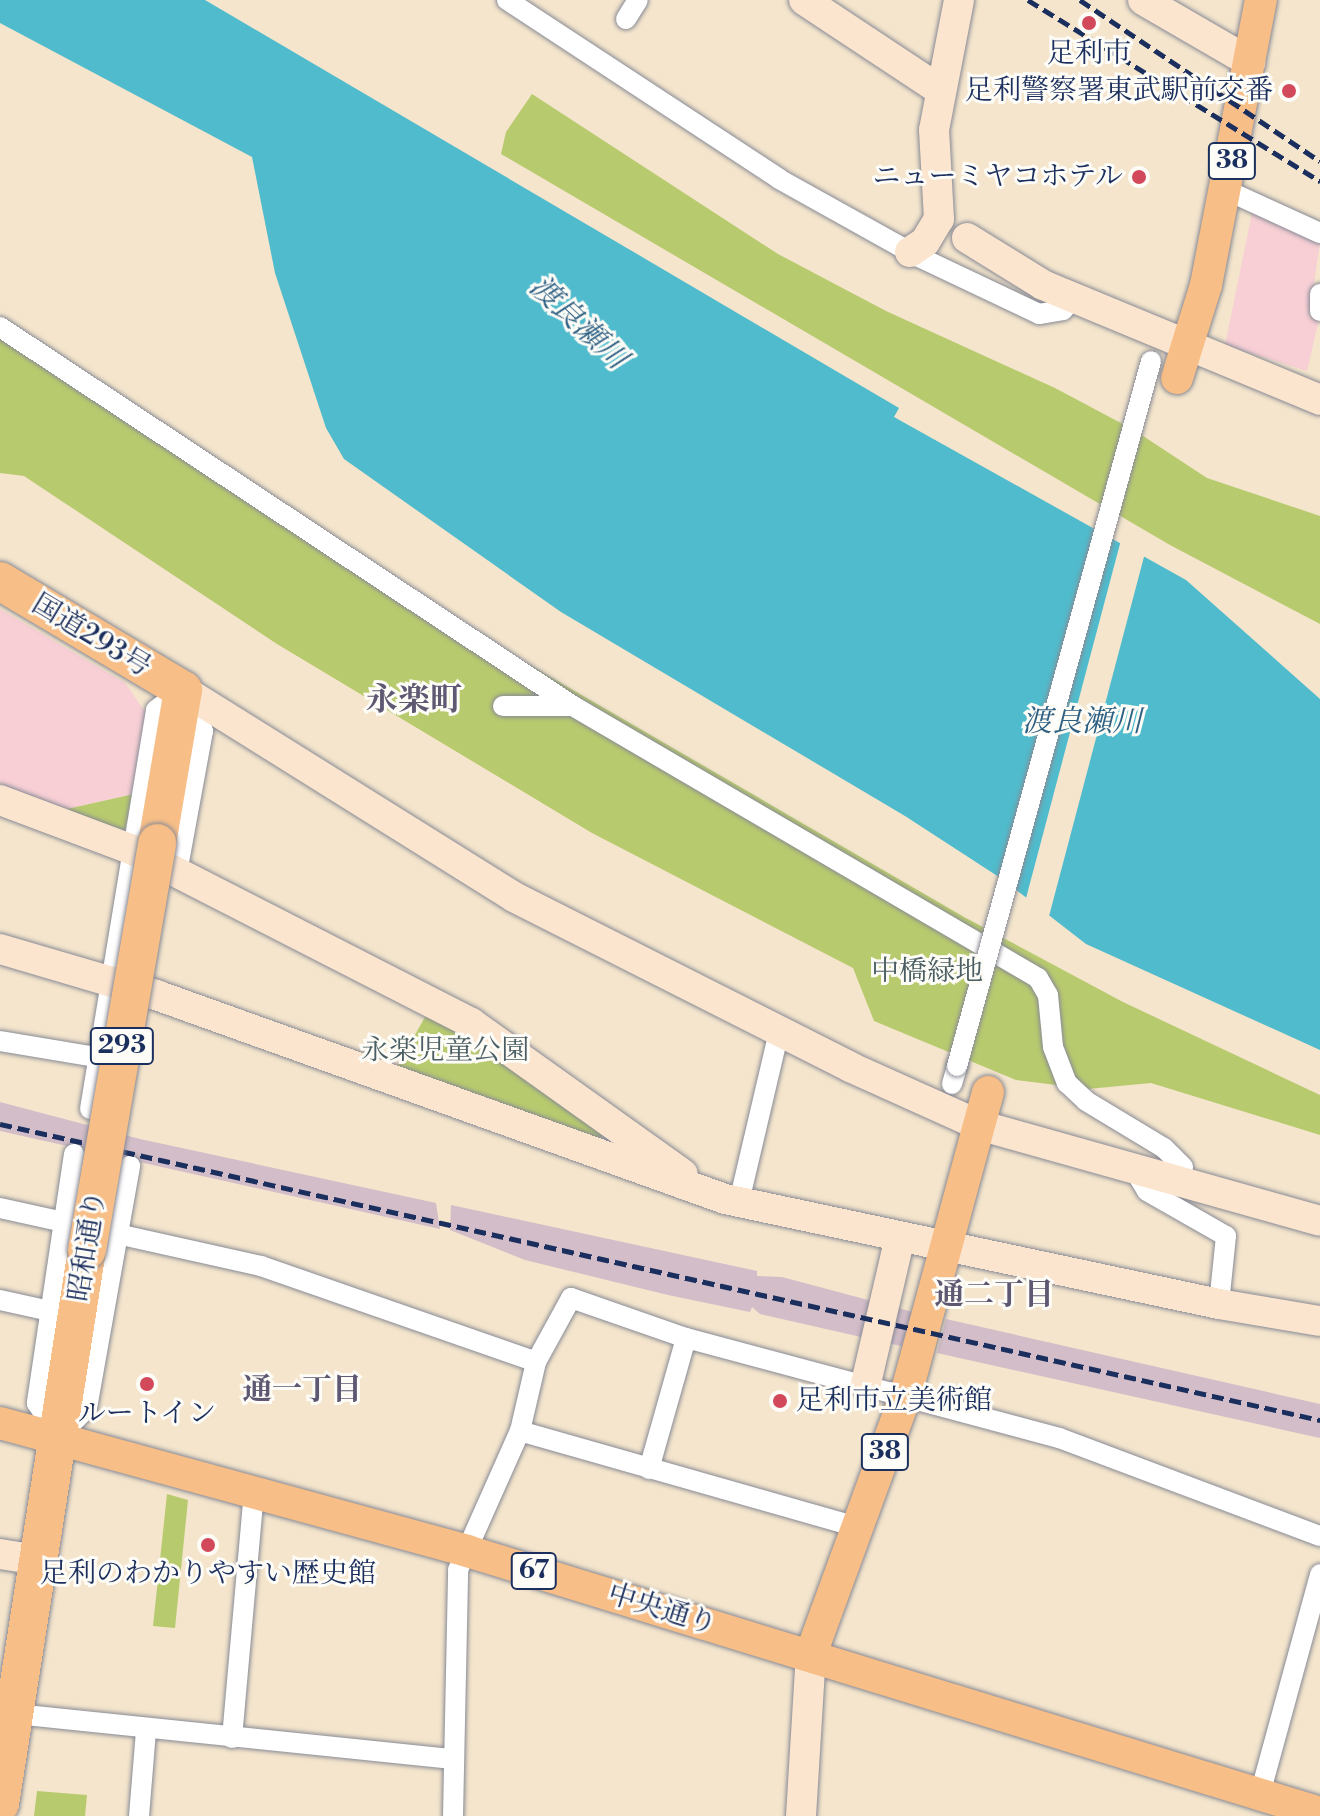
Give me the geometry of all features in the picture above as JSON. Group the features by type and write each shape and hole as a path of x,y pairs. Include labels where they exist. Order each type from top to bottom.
{"highway":[{"name":"国道293号","path":"0,581 183,690"},
{"name":"昭和通り","path":"0,1804 16,1714 10,1673 38,1560 183,690"}],"main road":[{"name":"38","path":"1164,370 1172,343 1206,285 1261,0"},
{"name":"38","path":"811,1654 906,1394 988,1092"},
{"name":"中央通り","path":"0,1423 467,1551 811,1654 1260,1794 1305,1812"}],"street":[{"path":"507,0 767,172 910,252 1039,314 1063,310 1074,297"},
{"path":"626,19 638,0"},
{"path":"804,0 940,90"},
{"path":"910,252 932,231 942,207 933,153 940,90 959,0"},
{"path":"1143,0 1200,37 1250,62"},
{"path":"1182,0 1200,37"},
{"path":"1226,190 1320,233"},
{"path":"967,238 1021,275 1172,343 1320,400"},
{"path":"1320,294 1320,311"},
{"path":"0,327 573,706 1038,978 1048,995 1053,1047 1067,1083 1086,1101 1164,1148 1183,1167"},
{"path":"954,1075 1164,370"},
{"path":"183,690 514,897 779,1031 979,1125 1320,1221"},
{"path":"503,706 573,706"},
{"path":"0,800 156,855 471,1023 689,1178 695,1189"},
{"path":"90,1109 108,981 156,855"},
{"path":"0,949 108,981 739,1202 1219,1304 1320,1321"},
{"path":"739,1202 779,1031"},
{"path":"0,1041 96,1057"},
{"path":"610,1159 623,1131"},
{"path":"74,1154 90,1235"},
{"path":"58,1437 37,1403 50,1311 130,1166"},
{"path":"1135,1171 1147,1191 1226,1236 1219,1304"},
{"path":"0,1208 90,1235 261,1266 427,1320 536,1362"},
{"path":"866,1383 900,1237"},
{"path":"454,1816 456,1581 520,1431 536,1362 571,1298 686,1338 866,1383 1059,1438 1320,1536"},
{"path":"0,1300 50,1311"},
{"path":"649,1469 686,1338"},
{"path":"520,1431 857,1527"},
{"path":"232,1738 254,1493"},
{"path":"0,1554 38,1560"},
{"path":"1260,1794 1320,1574"},
{"path":"801,1816 811,1654"},
{"path":"16,1714 146,1730 453,1759"},
{"path":"139,1816 146,1730"}],"shaded area":[{"path":"1253,208 1320,243 1309,316 1319,319 1307,371 1225,345"},
{"path":"0,609 125,683 148,716 134,794 67,809 0,786"},
{"path":"0,1102 140,1139 436,1203 440,1229 0,1131"},
{"path":"451,1205 757,1271 757,1276 782,1277 913,1312 905,1347 760,1314 752,1307 750,1312 525,1260 450,1230"},
{"path":"946,1319 1320,1404 1320,1438 937,1353"}],"green space":[{"path":"532,94 778,254 886,311 1055,388 1134,430 1207,478 1320,516 1320,624 1170,545 501,154 506,132"},
{"name":"中橋緑地","path":"0,321 494,644 964,917 1123,1002 1320,1095 1320,1135 1151,1083 1088,1089 1016,1080 874,1021 853,968 592,833 277,644 24,476 0,473"},
{"path":"134,794 124,833 67,809"},
{"name":"永楽児童公園","path":"430,1008 601,1127 602,1136 598,1139 397,1067"},
{"path":"167,1494 188,1500 175,1628 153,1626"},
{"path":"37,1791 87,1795 85,1816 34,1816"}],"water":[{"name":"渡良瀬川","path":"0,0 205,0 899,408 894,417 1186,580 1320,699 1320,1050 1086,944 1002,879 905,816 561,612 344,459 326,428 275,273 252,157 0,23"}],"pier":[{"path":"1121,540 1145,553 1048,920 1025,902"}],"railway":[{"path":"1028,0 1320,181"},
{"path":"1080,0 1320,161"},
{"path":"0,1124 1320,1420"}],"place":[{"name":"足利市","path":"1089,23"},
{"name":"足利警察署東武駅前交番","path":"1289,91"},
{"name":"ニューミヤコホテル","path":"1139,177"},
{"name":"ルートイン","path":"147,1384"},
{"name":"足利市立美術館","path":"780,1401"},
{"name":"足利のわかりやすい歴史館","path":"208,1545"}],"district":[{"name":"永楽町","path":"414,700"},
{"name":"通二丁目","path":"994,1295"},
{"name":"通一丁目","path":"302,1390"}]}
